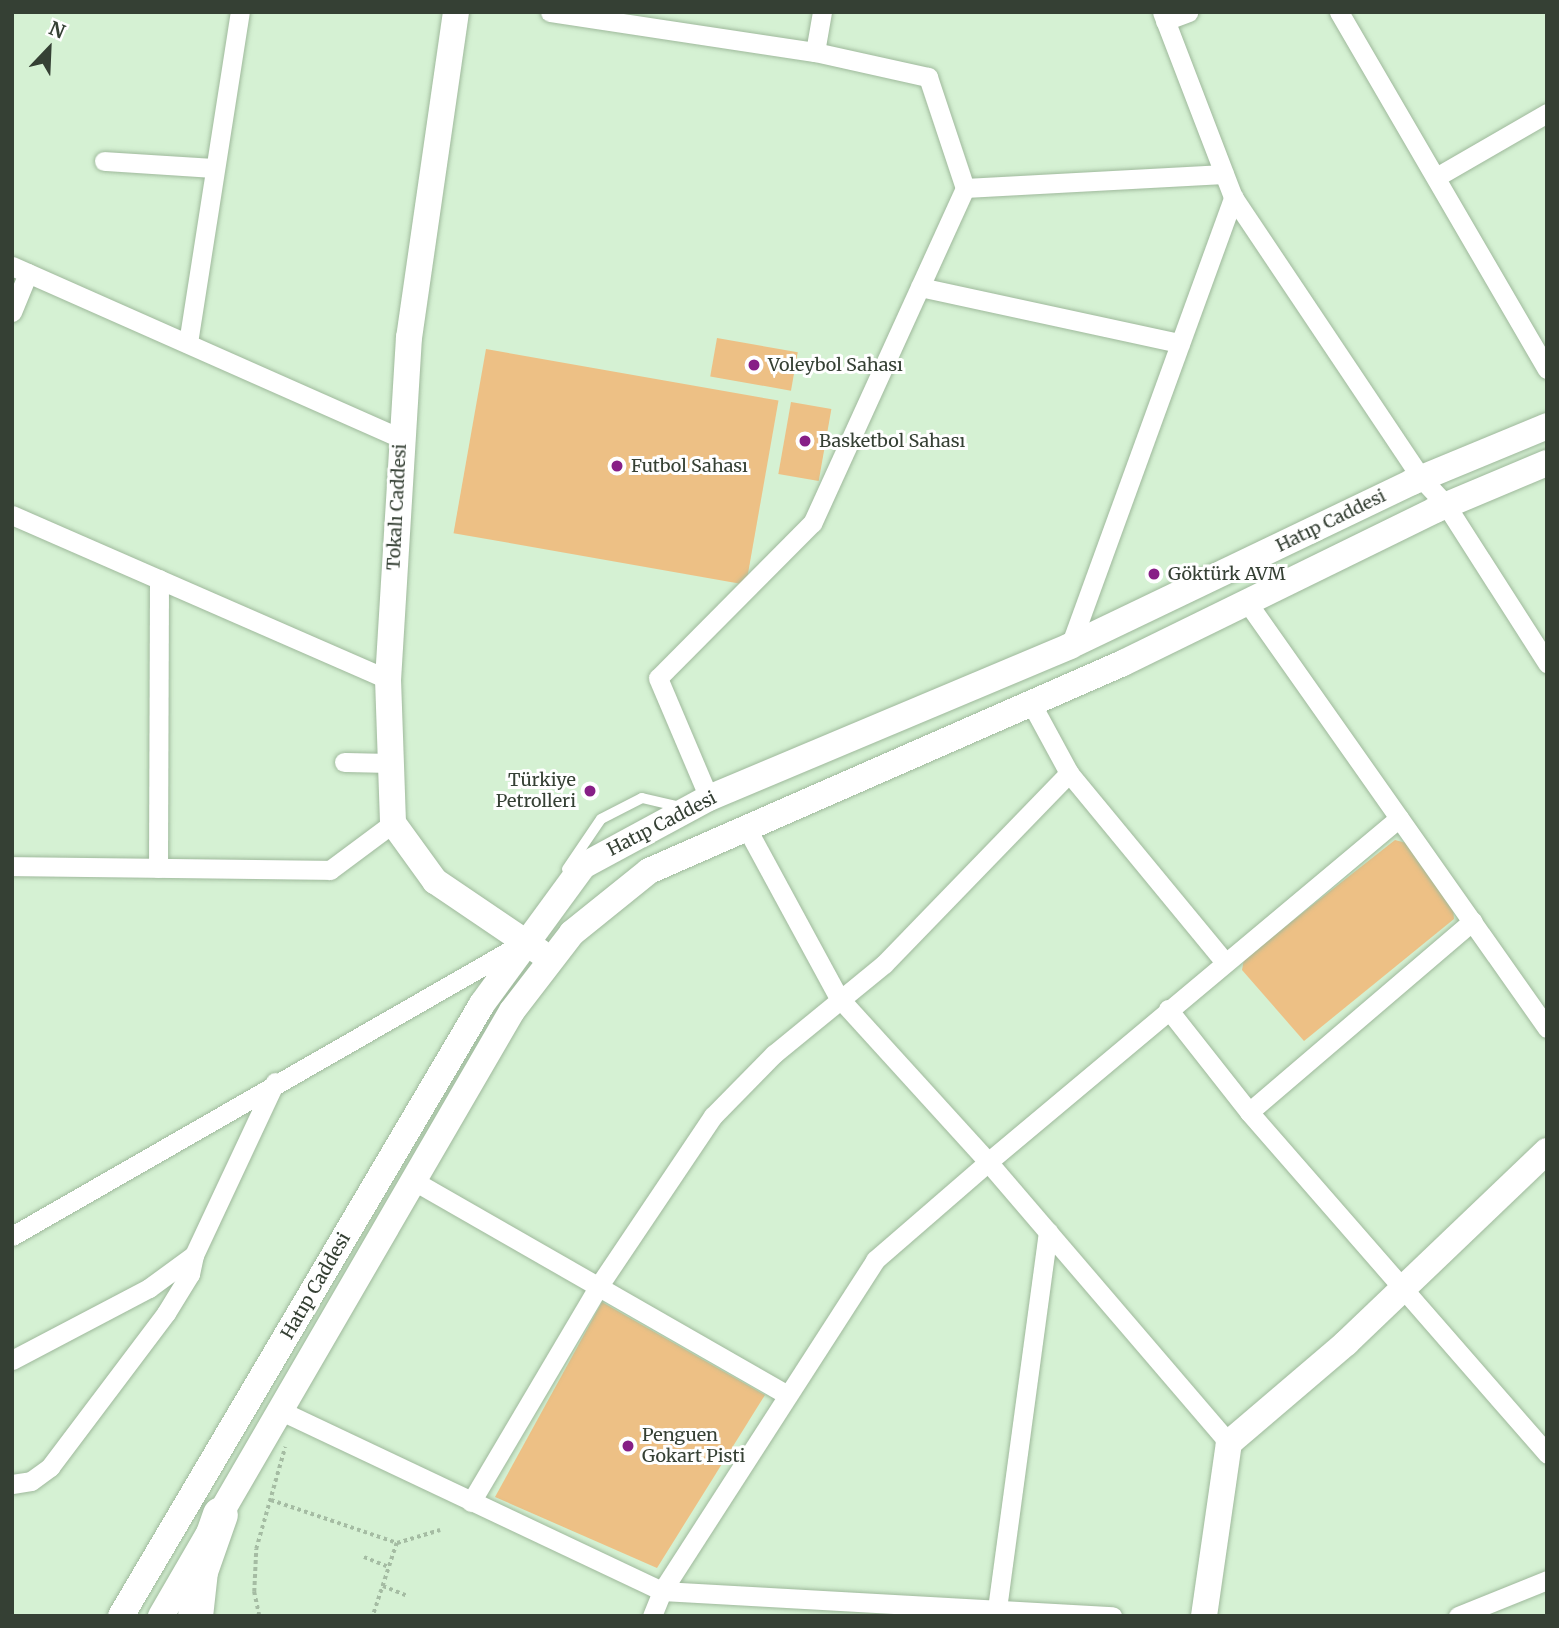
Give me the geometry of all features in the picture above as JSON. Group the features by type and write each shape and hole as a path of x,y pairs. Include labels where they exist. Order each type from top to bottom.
{"highway":[{"path":"195,1616 200,1571 220,1514"}],"main road":[{"name":"Tokalı Caddesi","path":"393,823 388,679 401,438 409,337 456,12"},
{"name":"Hatıp Caddesi","path":"121,1616 482,1004 583,866 698,803 1070,646 1421,478 1547,426"},
{"name":"Hatıp Caddesi","path":"161,1616 512,1011 572,933 649,871 1031,703 1446,505 1547,463"},
{"path":"393,823 435,881 550,960"},
{"path":"1204,1616 1230,1443 1405,1286 1547,1151"}],"street":[{"path":"188,344 212,168 240,12"},
{"path":"550,12 815,52 928,77 965,188 812,523 658,678 698,803"},
{"path":"815,52 822,12"},
{"path":"1188,12 1164,17 1233,197 1421,478 1446,505 1547,663"},
{"path":"1339,12 1438,176 1547,369"},
{"path":"1438,176 1547,113"},
{"path":"104,161 212,168"},
{"path":"965,188 1224,174"},
{"path":"1070,646 1233,197"},
{"path":"12,312 20,269 401,438"},
{"path":"919,287 1180,343"},
{"path":"12,515 388,679"},
{"path":"158,868 159,579"},
{"path":"1247,602 1547,1028"},
{"path":"1031,703 1069,773 1224,961"},
{"path":"344,762 392,763"},
{"path":"471,1502 598,1287 713,1116 839,998 884,964 1069,773"},
{"path":"652,1616 663,1591 875,1260 1224,961 1399,818"},
{"path":"12,866 330,870 393,823"},
{"path":"746,827 839,998 988,1162 1230,1443"},
{"path":"1249,1112 1473,921"},
{"path":"12,1236 275,1082 526,942"},
{"path":"1168,1009 1249,1112 1544,1445"},
{"path":"12,1484 31,1481 50,1467 166,1313 190,1274 194,1255 275,1082"},
{"path":"414,1181 787,1395"},
{"path":"997,1613 1048,1232"},
{"path":"12,1360 149,1288 194,1255"},
{"path":"279,1410 663,1591 997,1613 1112,1616"},
{"path":"1458,1616 1547,1580"}],"path":[{"path":"259,1616 254,1592 256,1549 286,1452 279,1410"},
{"path":"271,1500 397,1543 440,1530"},
{"path":"373,1616 397,1543"},
{"path":"364,1557 389,1567"},
{"path":"383,1586 408,1596"}],"shaded area":[{"name":"Voleybol Sahası","path":"717,338 798,352 791,391 710,376"},
{"name":"Futbol Sahası","path":"486,349 778,401 746,585 454,533"},
{"name":"Basketbol Sahası","path":"791,402 831,409 819,481 778,474"},
{"path":"1395,840 1410,844 1453,908 1454,919 1304,1041 1242,970 1244,959"},
{"name":"Penguen Gokart Pisti","path":"602,1302 765,1395 657,1568 495,1497"}],"place":[{"name":"Voleybol Sahası","path":"754,365"},
{"name":"Basketbol Sahası","path":"805,441"},
{"name":"Futbol Sahası","path":"617,466"},
{"name":"Göktürk AVM","path":"1154,574"},
{"name":"Türkiye Petrolleri","path":"590,791"},
{"name":"Penguen Gokart Pisti","path":"628,1446"}]}
